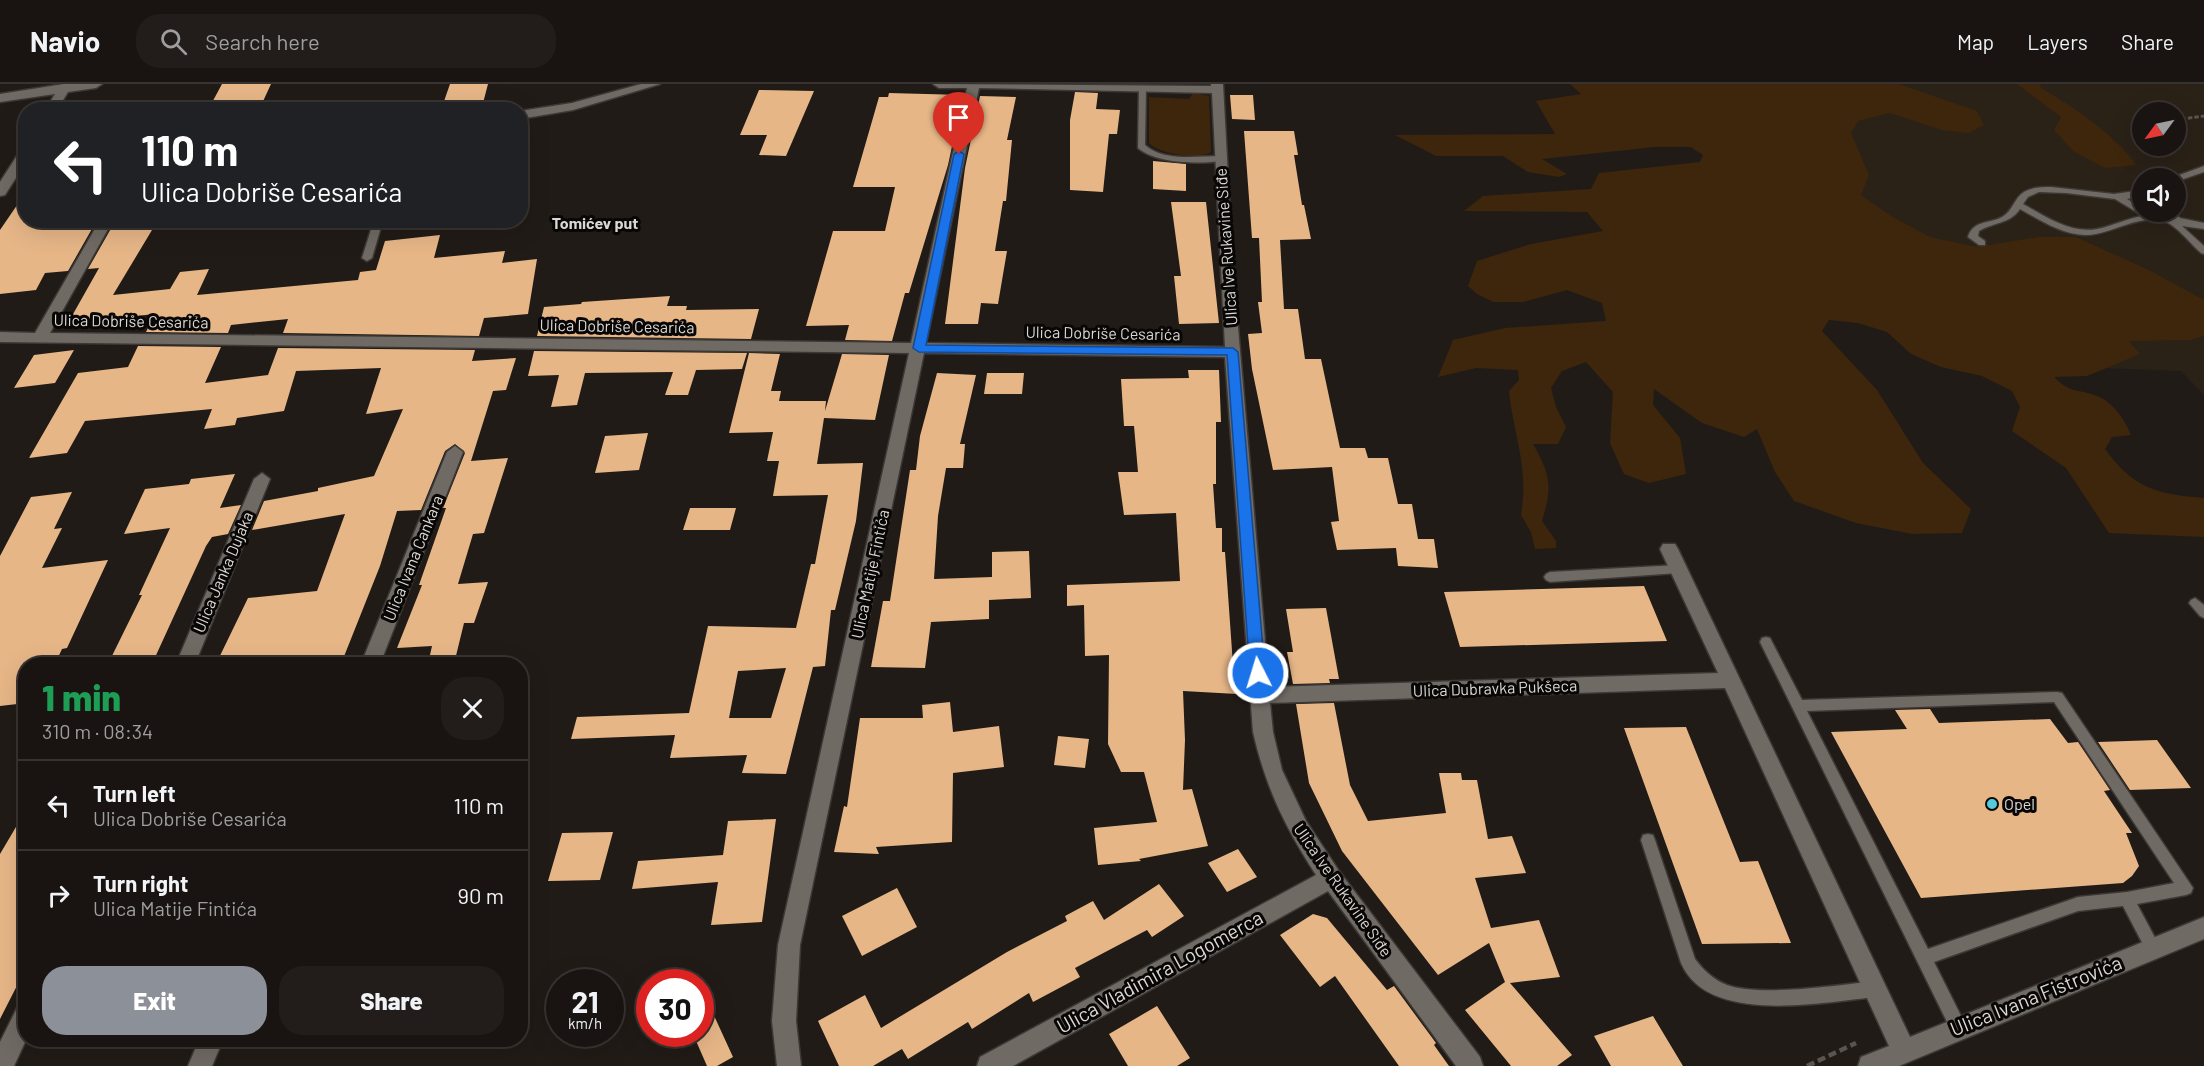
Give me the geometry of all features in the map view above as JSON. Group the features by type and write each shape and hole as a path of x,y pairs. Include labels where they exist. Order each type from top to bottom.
{"street":[{"path":"0,98 96,84"},
{"path":"528,114 573,106 654,84"},
{"path":"939,84 1142,88 1217,87"},
{"name":"Ulica Matije Fintića","path":"789,1066 783,1041 782,1009 789,945 974,85"},
{"name":"Ulica Ive Rukavine Siđe","path":"1217,87 1233,352 1260,695 1267,752 1280,791 1298,828 1331,878 1471,1066"},
{"path":"56,102 64,88"},
{"path":"0,192 18,164"},
{"path":"39,338 50,323 103,228"},
{"name":"Ulica Dobriše Cesarića","path":"2,341 39,338 1233,352"},
{"name":"Ulica Ivana Cankara","path":"373,657 455,452"},
{"name":"Ulica Janka Dujaka","path":"188,657 262,479"},
{"path":"1669,549 1894,1025 1903,1050"},
{"name":"Ulica Dubravka Pukšeca","path":"1260,695 1730,680"},
{"name":"Ulica Vladimira Logomerca","path":"989,1066 1331,878"},
{"name":"Ulica Ivana Fistrovića","path":"1870,1066 1903,1050 2204,928"},
{"path":"1,1066 18,1031"},
{"path":"200,1066 208,1047"}],"lane":[{"path":"1142,88 1141,146 1143,149 1161,156 1220,159"},
{"path":"2186,175 2204,169"},
{"path":"1982,243 1974,237 1975,230 2006,219 2019,205 2024,195 2037,190 2116,196 2132,195"},
{"path":"2116,196 2132,206"},
{"path":"2019,205 2077,234 2108,229 2132,220"},
{"path":"2173,222 2204,226"},
{"path":"2173,222 2204,251"},
{"path":"2183,222 2189,224"},
{"path":"367,258 376,228"},
{"path":"1550,577 1678,569"},
{"path":"1766,642 1959,1028"},
{"path":"1798,706 2057,697 2186,888 2127,899 2078,904 1924,958"},
{"path":"1648,840 1689,963 1699,976 1720,989 1741,996 1842,993 1876,988"},
{"path":"2127,899 2153,949"}],"path":[{"path":"2186,118 2204,116"},
{"path":"1807,1066 1894,1025"}],"shaded area":[{"path":"1570,84 1899,84 1977,111 1984,125 1969,133 1942,130 1890,113 1858,121 1851,133 1869,175 1861,195 1891,216 1930,237 1977,247 2039,237 2076,237 2151,271 2204,300 2204,336 2190,340 2129,341 2140,354 2087,376 2054,377 2070,388 2103,399 2118,412 2131,435 2112,437 2105,449 2126,473 2148,487 2160,491 2204,498 2204,537 2109,533 2066,468 2012,431 2020,407 2012,391 1982,376 1941,367 1911,354 1887,332 1858,323 1829,320 1822,331 1877,390 1923,463 1971,509 1962,533 1912,534 1856,523 1794,501 1775,472 1757,429 1744,437 1702,423 1654,389 1653,405 1680,438 1686,474 1649,483 1624,474 1610,443 1613,392 1586,362 1562,371 1551,388 1556,407 1566,427 1558,444 1533,444 1548,481 1548,498 1542,521 1556,541 1556,548 1535,549 1531,532 1521,515 1522,467 1509,391 1519,380 1518,370 1476,368 1438,377 1453,340 1505,328 1606,321 1602,303 1567,290 1523,302 1493,302 1477,294 1468,286 1477,261 1531,244 1603,231 1587,212 1464,211 1483,196 1591,189 1599,173 1700,162 1703,155 1691,147 1655,147 1542,159 1567,174 1559,177 1528,172 1503,156 1436,156 1395,135 1555,134 1536,101 1581,94"},
{"path":"1684,84 2204,84 2204,395 2181,371 2022,365"},
{"path":"2017,84 2040,84 2041,88 2079,112 2106,133 2136,165 2105,168 2073,151 2054,130 2061,117"},
{"path":"1193,93 1209,96 1211,152 1188,156 1154,147 1149,143 1149,97 1189,99"}],"building":[{"path":"222,84 271,84 263,102 212,102"},
{"path":"450,84 488,84 483,102 444,102"},
{"path":"759,90 814,91 786,156 759,155 767,135 740,135"},
{"path":"1075,92 1098,93 1096,109 1120,110 1117,134 1109,134 1103,192 1070,190 1070,120"},
{"path":"889,93 963,95 948,165 909,293 905,293 892,341 845,340 849,325 806,326 833,231 885,231 895,187 853,187 879,97 888,97"},
{"path":"1230,95 1253,95 1255,120 1232,119"},
{"path":"980,96 1016,97 1007,140 1012,140 1006,201 1003,201 995,251 1007,251 998,304 981,303 978,324 945,324 965,168"},
{"path":"1244,131 1294,131 1298,155 1294,155 1302,205 1304,205 1311,239 1280,240 1284,309 1298,309 1305,359 1321,359 1340,448 1365,448 1368,458 1388,458 1398,504 1412,504 1418,539 1434,539 1438,568 1398,566 1396,548 1337,550 1331,522 1339,521 1332,467 1273,470 1252,369 1248,334 1262,333 1258,302 1262,302 1259,238 1252,238"},
{"path":"1153,161 1186,164 1186,191 1153,189"},
{"path":"1171,202 1206,202 1219,323 1179,324 1174,276 1181,276"},
{"path":"18,204 18,228 92,228 68,271 45,273 36,290 0,294 0,230"},
{"path":"111,228 153,228 113,295 170,289 180,272 209,269 197,295 358,280 360,272 376,270 385,241 440,235 434,258 505,251 502,263 537,259 528,314 484,318 479,336 283,333 288,319 231,325 228,333 146,332 155,314 68,323 99,268 88,269"},
{"path":"670,296 667,306 687,306 686,310 759,309 751,339 537,336 544,307"},
{"path":"138,346 221,347 205,383 268,375 278,348 475,350 472,361 516,358 506,390 493,391 471,461 508,458 484,533 473,534 458,584 488,582 474,623 464,623 456,657 430,657 432,646 397,648 422,585 419,585 446,508 443,508 465,453 455,444 445,451 421,510 397,511 380,566 344,657 219,657 248,598 317,591 345,514 252,530 264,501 318,491 318,488 374,476 403,409 366,414 381,368 296,371 284,411 237,418 235,425 204,429 212,409 85,421 67,453 29,458 78,373 128,367"},
{"path":"74,350 55,383 14,388 34,355"},
{"path":"534,351 747,353 742,369 696,370 688,395 665,395 673,372 585,373 577,405 551,407 559,375 528,376"},
{"path":"749,353 780,354 771,391 781,391 779,401 826,401 825,411 842,354 889,355 875,420 824,418 817,464 863,463 856,521 835,610 831,610 825,666 813,667 786,774 742,773 747,755 670,758 675,735 571,739 577,717 689,713 708,626 796,628 811,564 815,564 828,495 773,496 779,461 767,461 773,432 729,433","holes":["786,668 771,718 729,718 738,671"]},
{"path":"1188,370 1219,370 1221,422 1216,422 1216,484 1213,484 1216,528 1222,528 1222,552 1225,552 1237,694 1183,691 1185,740 1183,790 1192,789 1208,846 1139,859 1141,861 1098,865 1094,828 1157,822 1144,772 1121,772 1108,744 1109,655 1085,656 1084,605 1067,606 1067,585 1180,581 1176,513 1124,515 1118,472 1138,472 1134,426 1124,426 1121,379 1189,378"},
{"path":"937,373 976,375 960,444 965,444 963,468 946,468 938,516 934,579 992,577 992,552 1029,551 1031,598 989,600 989,619 931,622 925,668 871,667 883,601 890,601 910,470 916,470 920,436"},
{"path":"987,373 1024,373 1022,394 984,394"},
{"path":"648,433 639,470 595,473 605,436"},
{"path":"235,474 220,508 241,505 228,534 212,537 206,546 155,657 111,657 142,595 139,595 170,528 124,534 145,489 189,484 191,479"},
{"path":"72,492 54,529 62,528 42,568 108,560 67,648 62,649 58,657 18,657 18,704 0,706 0,556 31,497"},
{"path":"690,508 736,508 730,530 683,530"},
{"path":"1644,586 1667,641 1460,647 1444,592"},
{"path":"1326,608 1339,679 1329,679 1330,683 1293,684 1287,652 1293,652 1286,609"},
{"path":"950,702 953,732 999,726 1004,767 953,773 952,842 876,847 879,854 834,852 844,806 847,807 860,718 923,718 922,705"},
{"path":"1334,703 1350,785 1368,821 1446,813 1439,773 1461,773 1462,780 1477,780 1488,839 1512,836 1526,873 1475,878 1491,928 1539,920 1560,977 1510,983 1572,1055 1557,1066 1511,1066 1465,1010 1505,982 1489,943 1438,975 1342,851 1309,783 1296,704"},
{"name":"Opel","path":"1930,709 1939,723 2050,719 2068,743 2078,742 2110,790 2104,791 2132,833 2126,833 2139,866 2132,876 2123,883 1921,898 1831,732 1907,729 1895,710"},
{"path":"1686,727 1740,862 1758,861 1791,943 1702,944 1624,728"},
{"path":"1058,736 1089,739 1085,768 1054,765"},
{"path":"2157,740 2191,788 2130,790 2098,742"},
{"path":"776,819 762,922 711,925 718,882 632,889 638,861 723,855 728,821"},
{"path":"18,824 18,984 0,1019 0,854"},
{"path":"613,832 600,880 548,881 562,833"},
{"path":"1238,849 1257,877 1227,892 1208,863"},
{"path":"1159,884 1184,916 1152,937 1147,930 1075,968 1080,977 1033,1002 1029,993 972,1029 968,1022 908,1059 902,1049 873,1066 839,1066 818,1021 865,995 881,1028 1007,952 1067,921 1065,916 1093,901 1104,920"},
{"path":"897,888 917,927 862,956 842,916"},
{"path":"1313,914 1327,918 1387,990 1394,986 1436,1043 1434,1045 1449,1066 1399,1066 1335,976 1320,987 1280,935"},
{"path":"1157,1006 1190,1058 1177,1066 1128,1066 1109,1034"},
{"path":"714,1016 733,1057 717,1066 707,1066 699,1047 714,1047"},
{"path":"1653,1016 1683,1066 1611,1066 1594,1036"}],"place":[{"name":"Opel","path":"1992,804"}],"district":[{"name":"Tomićev put","path":"595,223"}],"route":[{"path":"959,154 919,348 1233,352 1258,673"}]}
